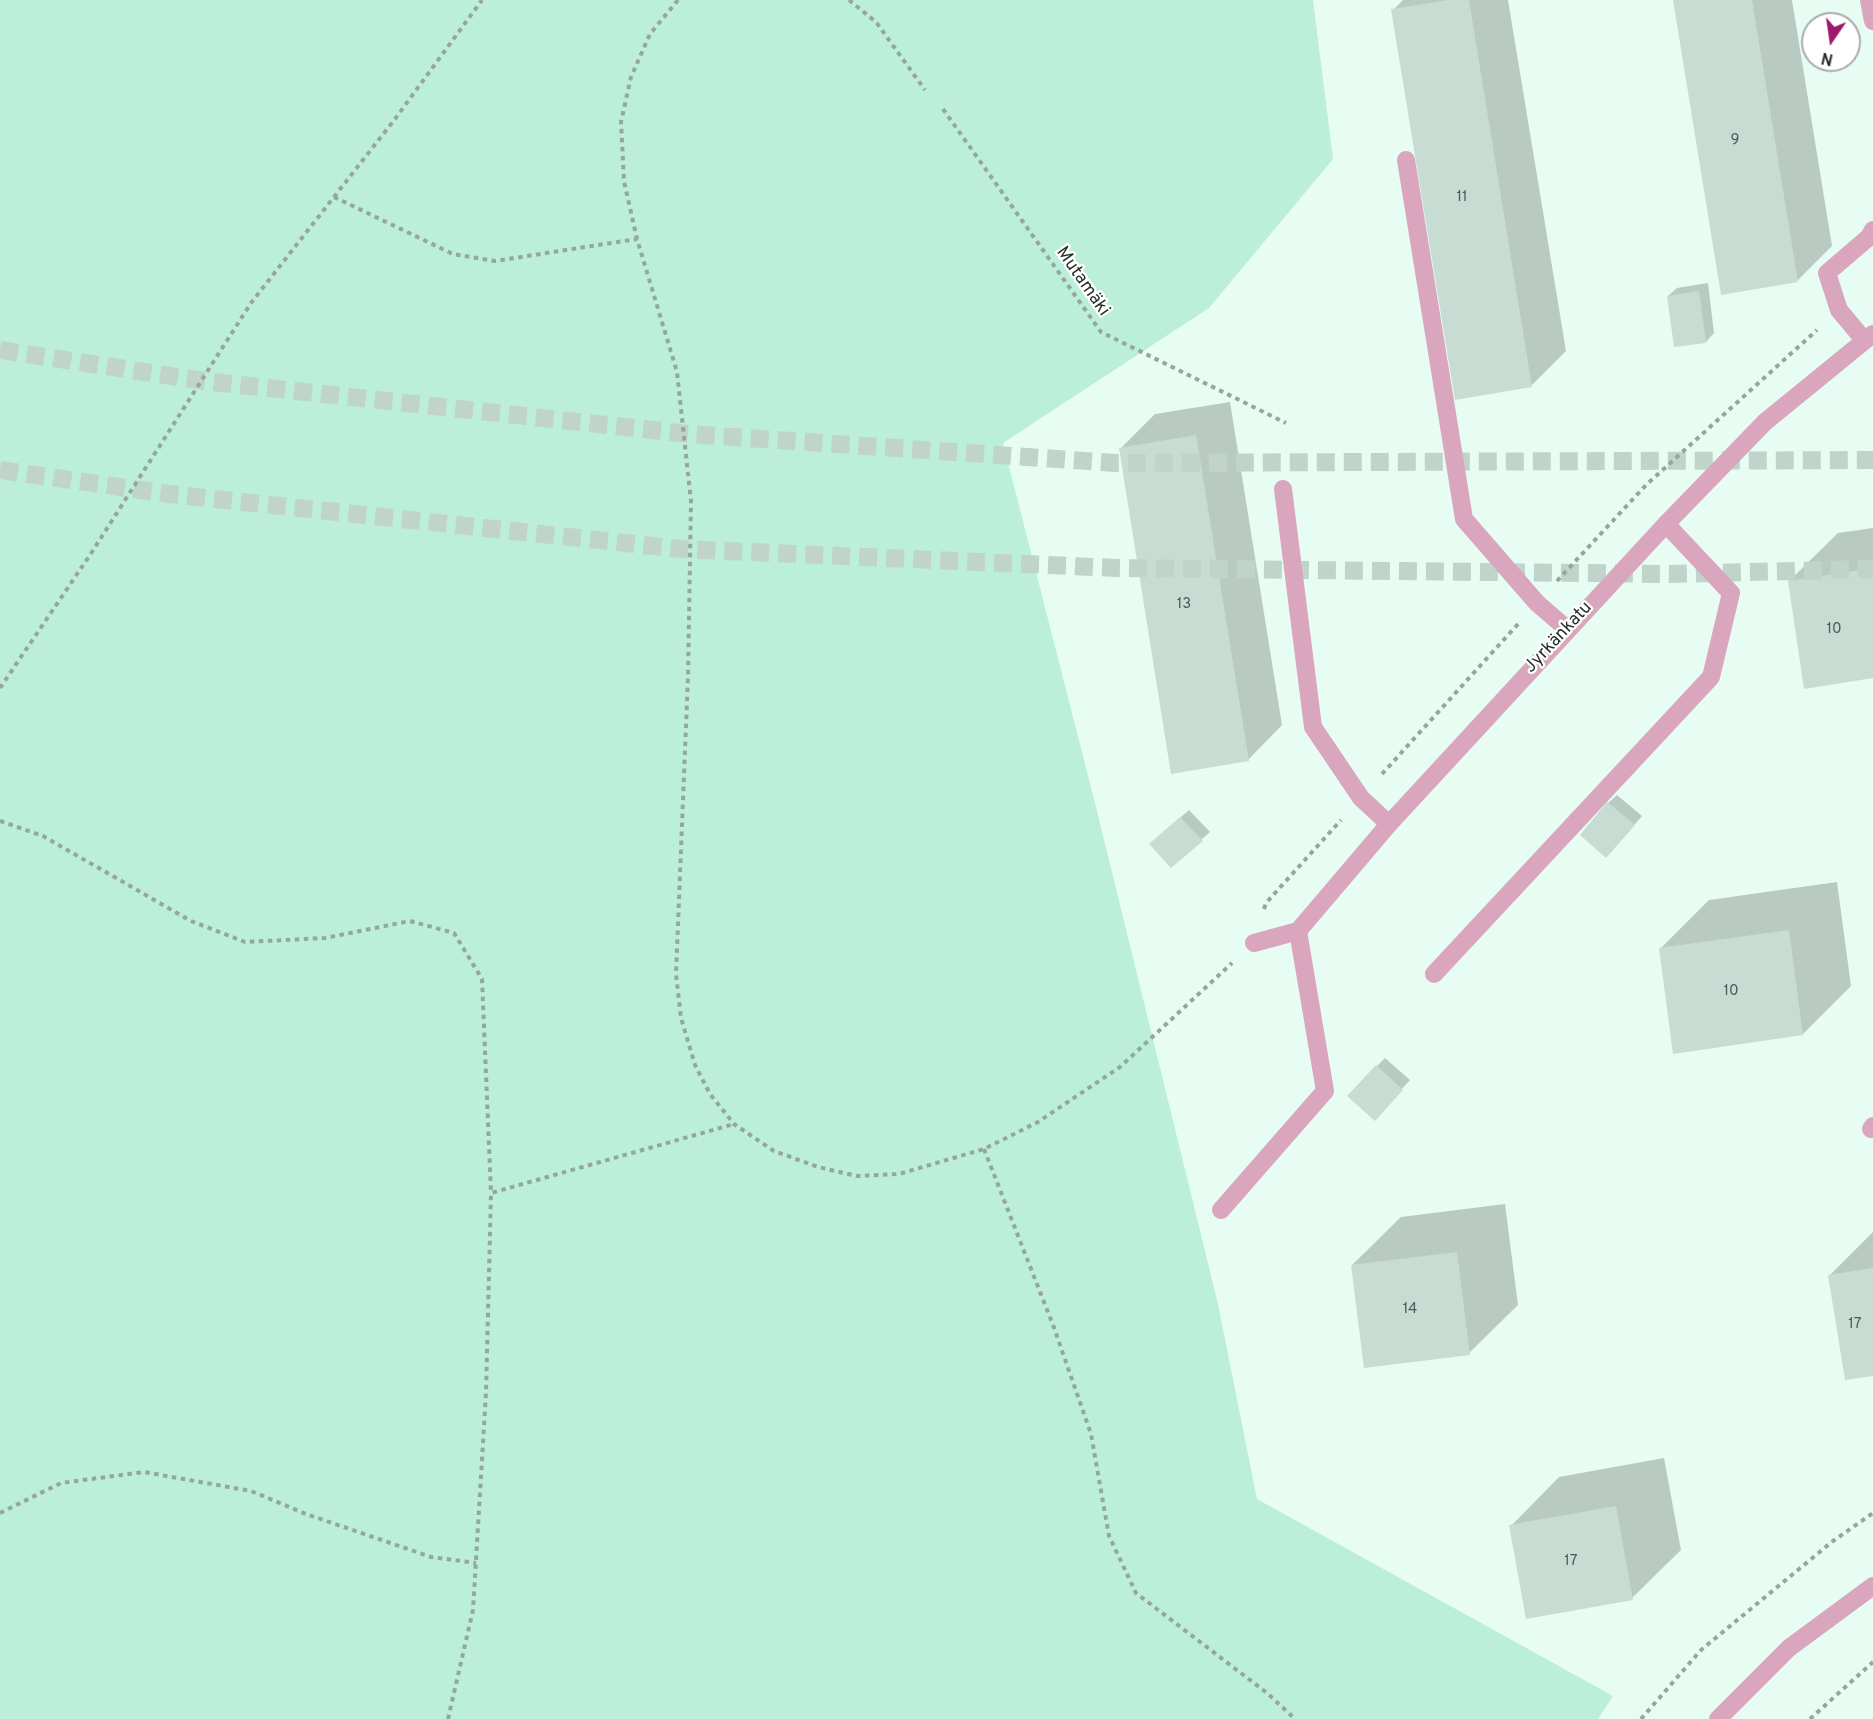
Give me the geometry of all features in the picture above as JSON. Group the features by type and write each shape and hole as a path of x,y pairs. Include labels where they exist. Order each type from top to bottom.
{"street":[{"path":"1869,0 1873,21"},
{"path":"1406,160 1464,519 1537,603 1567,629"},
{"path":"1868,337 1839,310 1827,273 1869,237 1873,230"},
{"name":"Jyrkänkatu","path":"1298,931 1389,824 1666,524 1766,422 1868,337"},
{"path":"1283,489 1313,727 1361,798 1389,824"},
{"path":"1434,974 1711,677 1731,593 1666,524"},
{"path":"1221,1210 1324,1091 1298,931 1254,943"},
{"path":"1718,1719 1789,1648 1873,1586"}],"path":[{"path":"0,688 90,555 251,303 395,119 482,0"},
{"path":"678,0 650,34 631,77 621,123 624,182 637,239 677,372 691,501 677,985 681,1017 695,1065 710,1094 734,1124 774,1151 818,1167 857,1176 899,1174 984,1149 1038,1122 1120,1067 1254,943"},
{"path":"849,0 876,22 925,90"},
{"name":"Mutamäki","path":"943,109 1101,332 1286,423"},
{"path":"334,197 453,254 495,261 637,239"},
{"path":"0,821 43,836 191,921 245,942 325,938 410,921 454,933 483,979 491,1193 486,1392 473,1610 448,1719"},
{"path":"491,1193 734,1124"},
{"path":"984,1149 1053,1325 1091,1434 1109,1536 1136,1593 1267,1693 1295,1719"},
{"path":"0,1513 62,1483 144,1472 251,1491 306,1514 431,1557 476,1563"},
{"path":"1641,1719 1701,1650 1833,1541 1873,1513"},
{"path":"1810,1719 1873,1662"}],"green space":[{"path":"0,0 1313,0 1333,159 1209,308 1003,443 1096,807 1218,1304 1257,1499 1613,1696 1598,1719 0,1719"}],"building":[{"path":"1448,0 1469,0 1532,387 1455,400 1391,9"},
{"path":"1673,0 1752,0 1798,282 1721,295"},
{"path":"1699,291 1706,343 1674,347 1667,296"},
{"path":"1196,435 1249,761 1171,774 1119,448"},
{"path":"1873,568 1873,678 1804,689 1788,581"},
{"path":"1607,802 1635,825 1606,858 1580,835"},
{"path":"1180,817 1203,841 1171,868 1149,844"},
{"path":"1789,930 1803,1035 1673,1054 1659,948"},
{"path":"1376,1065 1403,1090 1375,1121 1347,1096"},
{"path":"1457,1252 1470,1355 1364,1368 1351,1265"},
{"path":"1873,1268 1873,1376 1845,1380 1828,1275"},
{"path":"1616,1506 1633,1600 1526,1619 1509,1525"}],"tunnel":[{"path":"0,350 204,381 689,434 1116,463 1873,460"},
{"path":"0,470 169,494 681,549 1117,568 1671,574 1873,569"}]}
